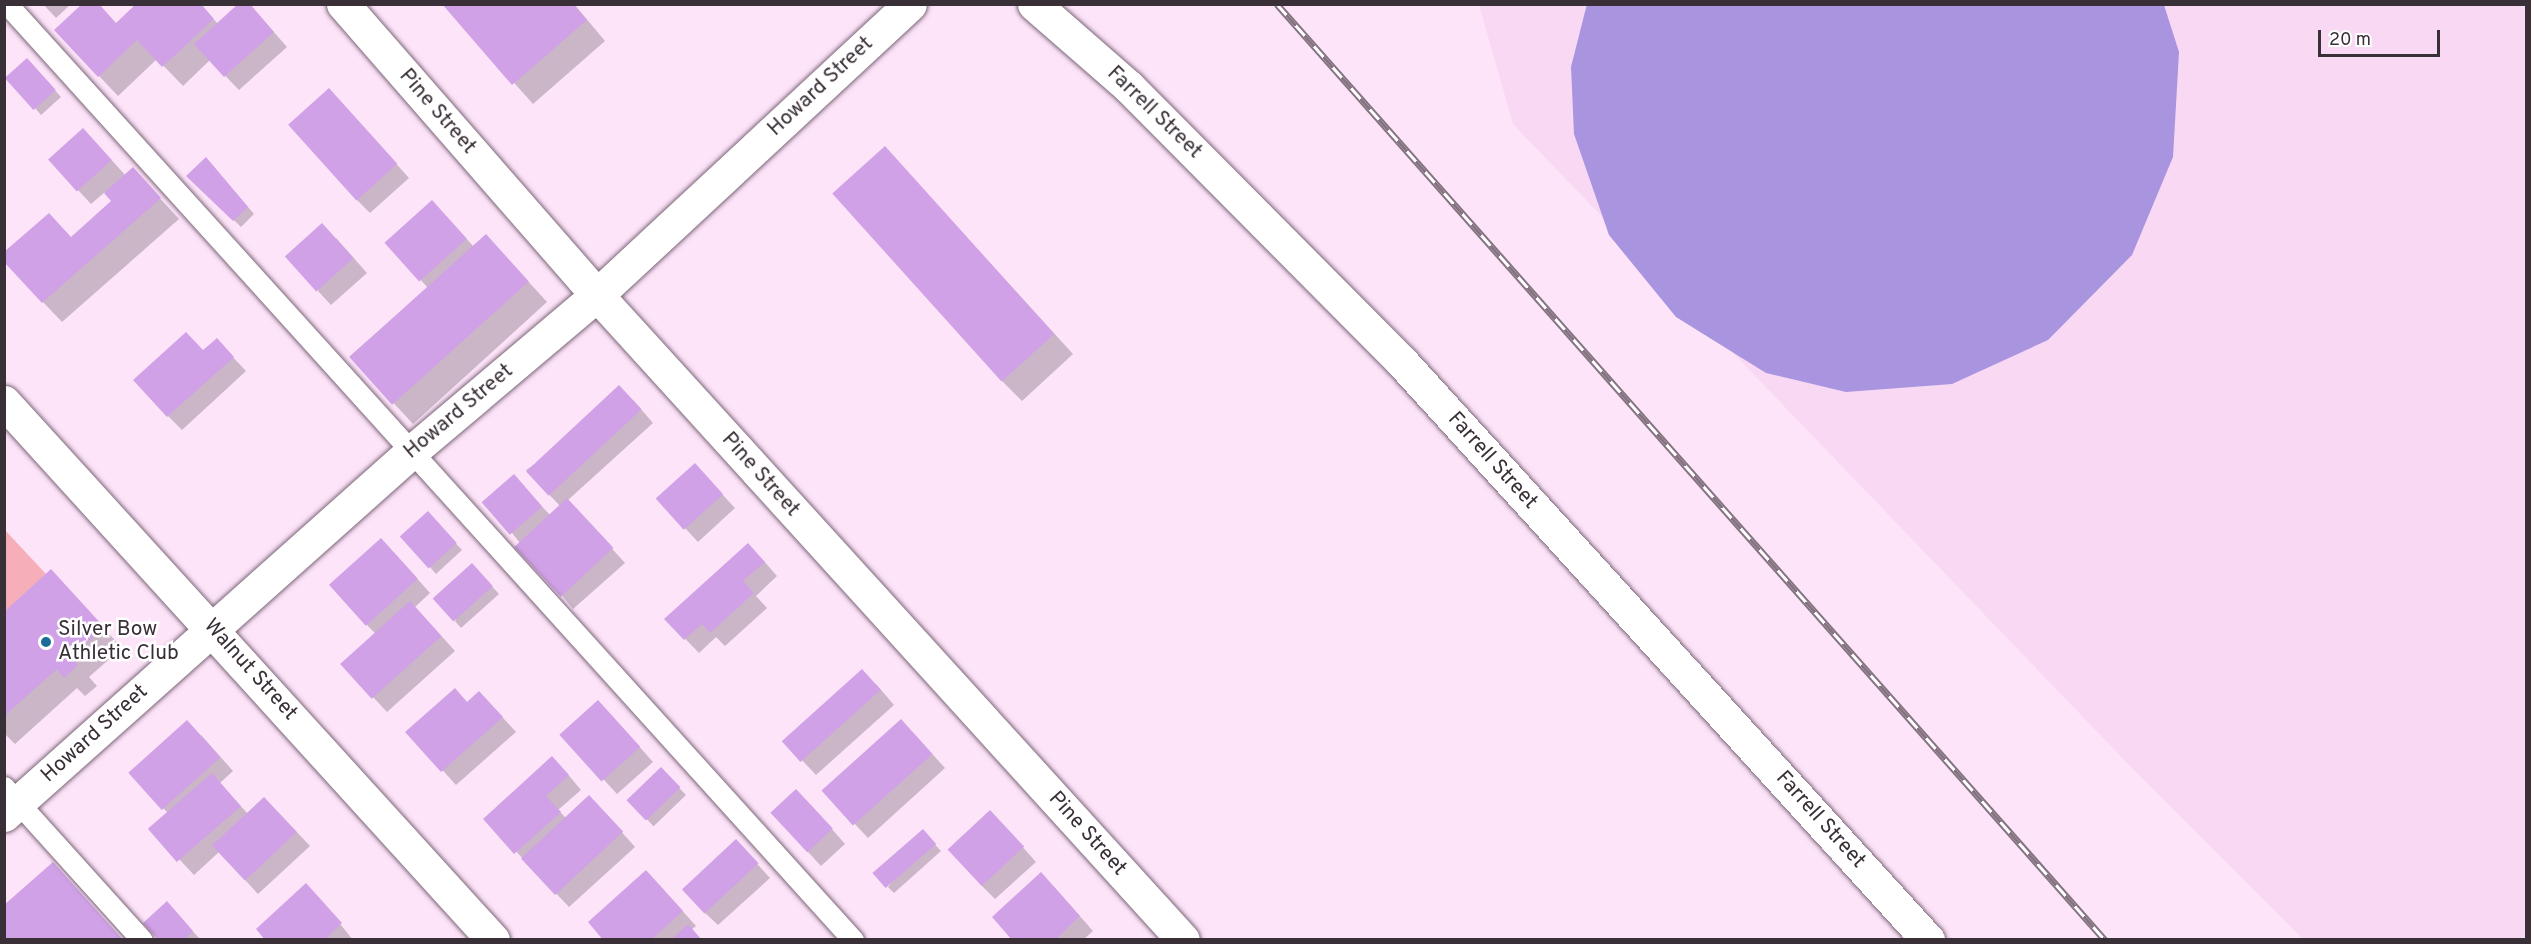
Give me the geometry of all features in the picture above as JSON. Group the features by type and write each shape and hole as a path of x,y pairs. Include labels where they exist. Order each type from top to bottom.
{"street":[{"name":"Pine Street","path":"343,4 597,295 1167,934"},
{"name":"Howard Street","path":"9,801 411,452 597,295 910,4"},
{"name":"Farrell Street","path":"1034,4 1129,87 1402,362 1928,939"},
{"name":"Walnut Street","path":"4,402 212,627 493,939"}],"lane":[{"path":"7,4 853,939"},
{"path":"9,801 142,939"}],"shaded area":[{"path":"1587,4 2164,5 2179,52 2173,157 2132,255 2048,340 1952,384 1846,392 1766,373 1676,317 1609,235 1574,134 1571,67"},
{"path":"1479,5 2526,5 2526,939 2303,939 2133,769 1513,124"},
{"path":"4,529 46,574 5,612 4,612"}],"building":[{"path":"82,4 99,4 116,23 136,4 201,4 214,19 162,67 137,40 98,77 54,30"},
{"path":"238,4 250,4 274,32 224,77 194,44"},
{"path":"442,4 573,4 587,20 512,85"},
{"path":"27,58 56,90 33,110 5,78"},
{"path":"329,88 397,164 356,201 288,125"},
{"path":"83,128 112,160 77,191 48,159"},
{"path":"885,146 1054,334 1002,382 832,194"},
{"path":"206,157 248,207 233,221 186,176"},
{"path":"133,167 161,198 42,303 4,262 4,252 49,213 71,237 111,201 104,193"},
{"path":"432,200 467,239 419,281 384,243"},
{"path":"322,223 353,258 316,291 285,256"},
{"path":"486,234 529,282 392,405 349,357"},
{"path":"186,332 203,350 217,338 234,357 167,417 133,380"},
{"path":"619,385 642,409 549,496 526,472"},
{"path":"695,463 723,494 684,530 656,498"},
{"path":"514,474 542,506 510,535 482,502"},
{"path":"567,498 613,548 561,597 514,547"},
{"path":"428,511 457,543 429,568 400,536"},
{"path":"381,538 418,579 366,626 329,585"},
{"path":"748,543 765,562 743,581 754,593 710,633 702,624 684,640 664,619"},
{"path":"472,563 493,586 453,622 433,598"},
{"name":"Silver Bow Athletic Club","path":"51,569 104,627 71,657 78,665 64,678 57,669 4,716 4,612"},
{"path":"410,601 441,636 372,699 340,664"},
{"path":"862,669 881,690 800,762 782,741"},
{"path":"455,688 467,702 479,691 503,717 441,772 405,732"},
{"path":"598,700 640,747 602,782 559,735"},
{"path":"901,719 932,754 853,826 821,791"},
{"path":"187,720 220,757 162,810 128,773"},
{"path":"552,756 569,775 546,796 561,812 514,854 483,819"},
{"path":"661,767 680,787 646,820 626,800"},
{"path":"212,773 241,806 177,862 148,829"},
{"path":"796,789 833,828 807,852 770,813"},
{"path":"589,795 623,832 555,895 521,858"},
{"path":"264,797 297,832 245,881 212,845"},
{"path":"990,810 1024,847 982,886 948,850"},
{"path":"923,829 936,844 886,888 872,873"},
{"path":"736,839 759,863 704,914 682,889"},
{"path":"53,862 123,940 4,940 4,905"},
{"path":"646,870 683,911 651,940 603,940 588,922"},
{"path":"1041,872 1080,916 1055,940 1012,940 992,917"},
{"path":"306,883 342,923 324,940 265,940 256,929"},
{"path":"167,901 193,931 184,940 158,940 143,923"},
{"path":"688,924 702,940 671,940"}],"railway":[{"path":"1277,4 2105,940"}],"place":[{"name":"Silver Bow Athletic Club","path":"46,642"}]}
